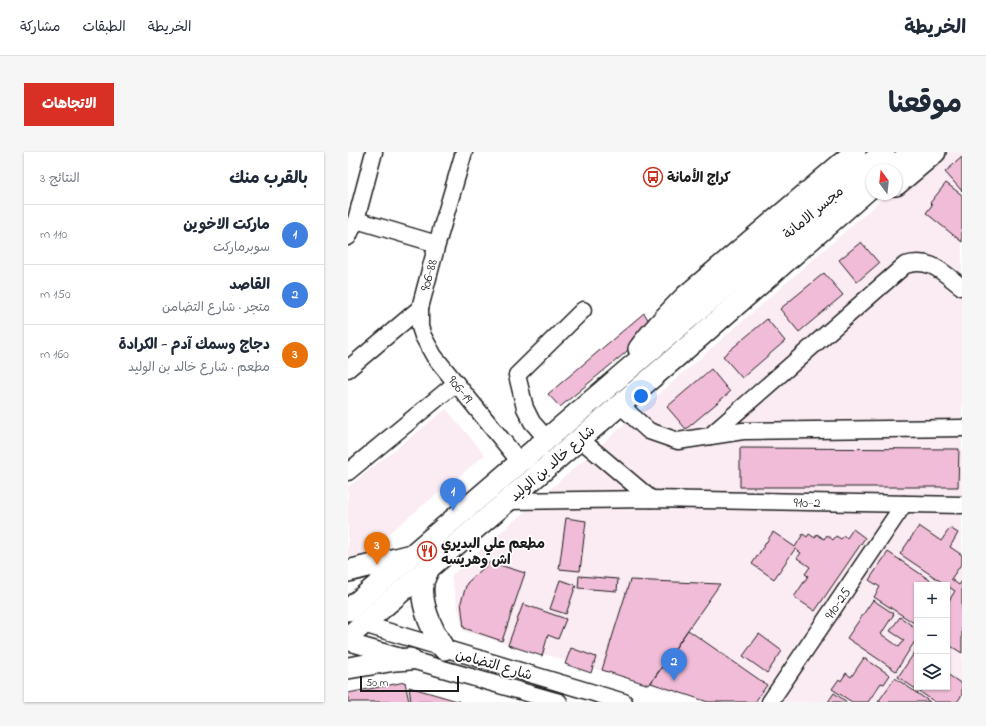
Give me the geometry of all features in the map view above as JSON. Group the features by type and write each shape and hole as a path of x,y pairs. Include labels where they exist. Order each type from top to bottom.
{"main road":[{"path":"624,373 637,352 668,313 855,152"},
{"name":"مجسر الامانة","path":"748,280 884,152"},
{"path":"898,164 912,152"},
{"path":"902,180 935,152"},
{"name":"مجسر الامانة","path":"748,280 866,191"},
{"path":"697,339 735,316 770,290 878,200"},
{"name":"شارع خالد بن الوليد","path":"348,610 624,373 748,280"},
{"name":"شارع خالد بن الوليد","path":"356,631 697,339 748,280"},
{"path":"348,571 413,555"},
{"path":"429,568 423,581 423,595 430,623 444,649"},
{"path":"348,668 387,661 410,659"}],"street":[{"path":"348,237 356,220 374,152"},
{"name":"906-88","path":"348,370 420,308 464,152"},
{"path":"356,220 437,244"},
{"path":"710,436 905,265 916,261 930,263 962,287"},
{"name":"906-19","path":"420,308 419,317 423,336 434,356 520,462"},
{"path":"547,439 532,422 525,408 517,375 583,310"},
{"path":"348,472 456,383"},
{"path":"620,405 649,431 678,441 743,431 962,428"},
{"path":"580,439 651,499"},
{"name":"910-2","path":"507,501 651,499 962,505"},
{"name":"910-25","path":"770,702 904,504"},
{"name":"شارع التضامن","path":"356,631 444,649 624,702"},
{"name":"شارع التضامن","path":"348,642 410,659 533,699 559,702"}],"shaded area":[{"path":"936,152 962,152 962,702 711,702 463,631 451,576 881,200 902,200 902,188"},
{"path":"446,409 485,455 362,555 348,557 348,487"}],"building":[{"path":"962,157 962,191 945,172"},
{"path":"946,183 962,195 962,242 926,213 932,205 930,203"},
{"path":"861,242 879,263 857,282 839,260"},
{"path":"824,273 843,295 799,332 780,309"},
{"path":"644,313 651,324 625,353 560,407 548,394"},
{"path":"767,319 785,341 742,378 723,356"},
{"path":"711,369 730,392 686,429 667,407"},
{"path":"740,448 959,449 958,487 740,487"},
{"path":"566,518 586,521 580,571 559,569"},
{"path":"919,526 941,541 950,528 958,533 950,547 962,555 962,563 951,579 959,585 962,581 962,653 950,646 950,599 955,591 950,588 950,582 942,582 900,554"},
{"path":"853,529 865,538 815,611 794,597 808,576 805,574 810,567 797,558 801,553 795,549 774,579 752,564 773,532 795,547 803,534 807,537 809,534 815,538 817,534 824,539 827,535 833,540 836,536 841,539 844,536 847,538"},
{"path":"888,552 933,582 914,582 914,623 874,597 880,587 869,580"},
{"path":"490,562 525,573 502,641 464,628 461,602 467,583"},
{"path":"579,576 618,579 617,591 578,588"},
{"path":"560,580 576,585 566,614 550,609"},
{"path":"630,580 720,584 649,685 602,670"},
{"path":"873,600 894,614 881,634 899,647 904,640 890,631 900,617 914,627 914,643 896,671 847,638"},
{"path":"523,604 566,619 558,639 548,635 542,656 508,645"},
{"path":"688,630 767,685 755,702 708,702 651,683"},
{"path":"759,634 782,651 767,673 743,656"},
{"path":"571,648 596,657 591,673 565,664"},
{"path":"914,653 914,688 898,677"},
{"path":"864,658 890,675 884,684 881,683 868,702 852,702 832,689 839,679 841,681 846,673 851,677"},
{"path":"950,676 962,684 962,695 957,702 935,702 917,690 950,690"},
{"path":"895,678 930,702 878,702"},
{"path":"405,682 409,702 348,702 348,693"},
{"path":"409,687 461,702 411,702"},
{"path":"834,693 847,702 828,702"}],"place":[{"name":"كراج الأمانة","path":"653,177"},
{"name":"ماركت الاخوين","path":"453,511"},
{"name":"مطعم علي البديري اش وهريسه","path":"427,551"},
{"name":"دجاج وسمك آدم - الكرادة","path":"377,565"},
{"name":"القاصد","path":"674,681"}]}
